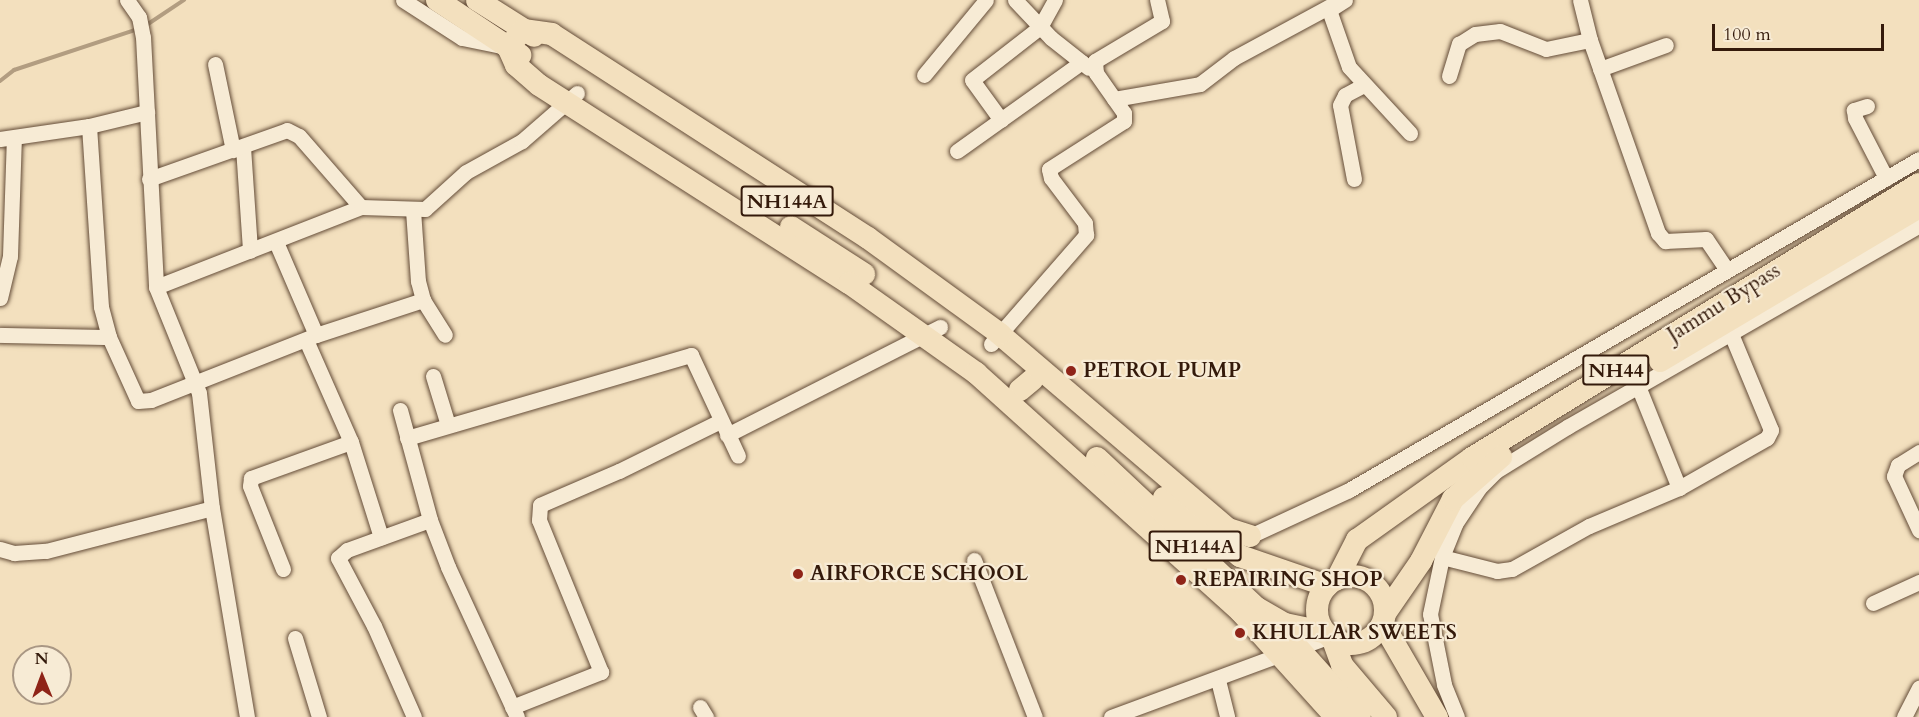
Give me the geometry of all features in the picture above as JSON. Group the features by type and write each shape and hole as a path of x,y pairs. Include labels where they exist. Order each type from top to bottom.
{"highway":[{"name":"NH144A","path":"437,0 508,47 572,98 824,247 960,352 1026,385"},
{"name":"NH144A","path":"477,0 995,339 1026,385 1090,442 1271,618 1329,636"},
{"path":"508,47 522,30"},
{"name":"Jammu Bypass","path":"1332,583 1357,540 1472,458 1919,184"},
{"name":"Jammu Bypass","path":"1384,618 1421,561 1453,499 1481,470 1919,207"},
{"path":"995,339 1090,412 1228,529 1250,536"},
{"path":"960,352 1241,612 1360,717"},
{"path":"1090,412 1091,473"},
{"name":"NH144A","path":"1090,442 1226,547 1257,564 1332,583"},
{"path":"1332,583 1360,577 1371,582 1379,590 1384,618 1437,717"},
{"name":"NH44","path":"1332,583 1317,611 1349,676 1386,717"},
{"path":"1271,618 1289,653 1336,717"},
{"name":"NH44","path":"1329,636 1356,644 1377,633 1384,618"}],"street":[{"path":"128,0 139,17 143,37 156,287 196,381 212,508 247,717"},
{"path":"403,0 462,38 508,47"},
{"path":"497,0 522,30"},
{"path":"924,75 986,0"},
{"path":"1015,0 1040,27 1096,73"},
{"path":"1001,120 972,80 1040,27 1055,0"},
{"path":"995,339 1086,235 1085,223 1051,178 1049,169 1124,121 1124,113 1093,67 1099,57 1162,21 1157,0"},
{"path":"1580,0 1590,40 1658,233 1665,241 1706,239 1727,270"},
{"path":"1114,99 1200,84 1234,58 1336,2 1345,57 1364,85 1410,133"},
{"path":"1449,76 1460,44 1475,34 1500,31 1546,49 1590,40"},
{"path":"1600,69 1666,45"},
{"path":"957,151 1082,62"},
{"path":"215,64 238,149 250,251"},
{"path":"1354,179 1340,105 1346,95 1364,85"},
{"path":"156,287 361,207 381,205 413,210 431,205 466,172 522,141 572,98"},
{"path":"1867,106 1854,110 1855,118 1886,178"},
{"path":"0,298 10,256 7,138 89,126 147,112"},
{"path":"89,126 100,294 109,337 138,401 151,400 311,338 423,300"},
{"path":"149,179 238,149 282,130 293,131 361,207"},
{"path":"1250,536 1349,490 1919,159"},
{"path":"413,210 423,300 445,335"},
{"path":"1457,717 1444,684 1430,614 1443,557 1455,524 1479,488 1496,471 1638,386 1919,225"},
{"path":"276,242 351,442 381,537"},
{"path":"400,410 430,520 515,712 601,672 539,520 540,505 724,428 932,331"},
{"path":"0,334 109,337"},
{"path":"1443,557 1503,572 1589,526 1679,488 1771,434 1731,334"},
{"path":"407,438 691,355 738,456"},
{"path":"433,376 448,426"},
{"path":"1638,386 1679,488"},
{"path":"283,569 250,486 251,478 351,442"},
{"path":"1919,452 1898,465 1894,476 1919,530"},
{"path":"0,549 14,553 46,550 212,508"},
{"path":"414,717 374,626 338,558 381,537 430,520"},
{"path":"974,560 1035,717"},
{"path":"1873,603 1919,582"},
{"path":"1112,717 1218,680 1329,636"},
{"path":"295,638 319,717"},
{"path":"1218,680 1227,717"},
{"path":"1904,717 1919,688"}],"waterway":[{"path":"145,26 184,0"},
{"path":"0,81 14,70 138,29"}],"place":[{"name":"PETROL PUMP","path":"1071,371"},
{"name":"AIRFORCE SCHOOL","path":"798,574"},
{"name":"REPAIRING SHOP","path":"1181,580"},
{"name":"KHULLAR SWEETS","path":"1240,633"}]}
